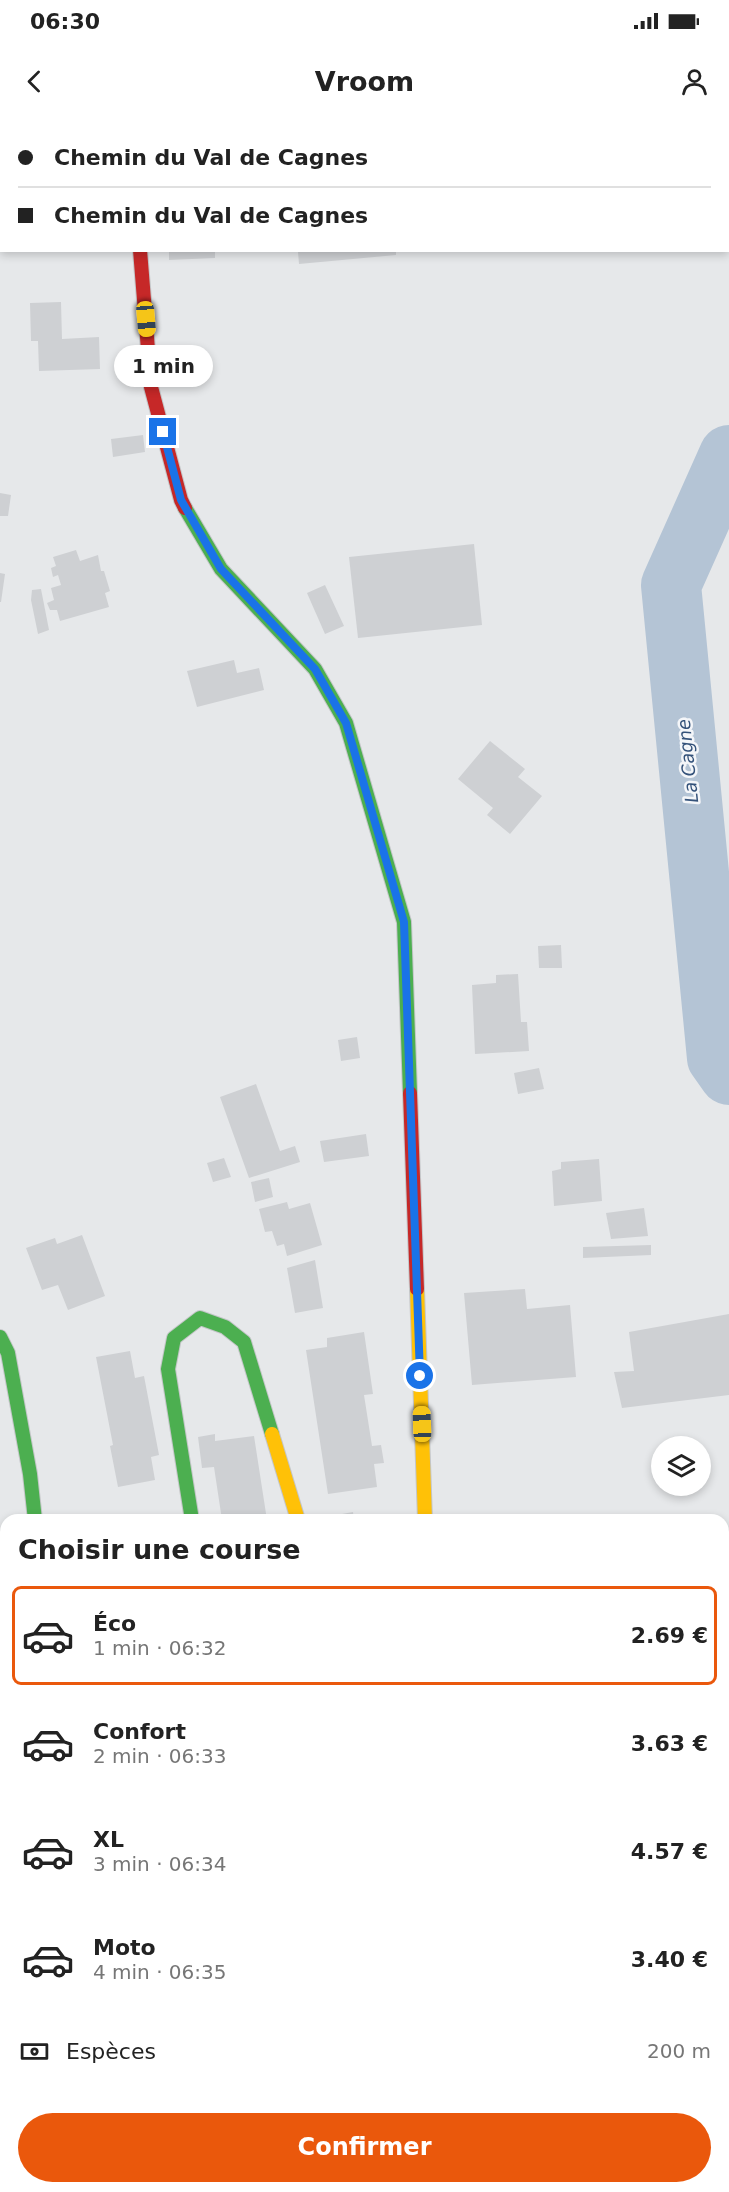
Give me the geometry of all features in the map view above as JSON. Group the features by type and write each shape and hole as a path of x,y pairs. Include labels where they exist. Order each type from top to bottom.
{"street":[{"path":"140,252 151,387 181,500 221,569 315,669 346,723 404,922 425,1514"},
{"path":"191,1514 168,1369 174,1338 200,1318 225,1327 244,1342 296,1514"},
{"path":"3,1350 30,1474 33,1514"}],"building":[{"path":"169,252 215,252 215,258 169,260"},
{"path":"298,252 396,252 396,255 299,264"},
{"path":"61,302 62,339 99,337 100,369 39,371 38,341 31,341 30,303"},
{"path":"143,435 145,452 113,457 111,439"},
{"path":"0,493 11,495 8,516 0,516"},
{"path":"474,544 482,625 358,638 349,557"},
{"path":"76,550 80,561 98,555 101,571 104,571 110,591 105,593 109,607 60,621 57,610 50,610 47,603 54,600 51,588 61,585 58,575 53,577 51,568 56,566 53,557"},
{"path":"0,573 5,574 1,602 0,602"},
{"path":"325,585 344,626 325,634 307,593"},
{"path":"41,589 49,630 38,634 31,600 32,590"},
{"path":"234,660 237,673 259,668 264,690 197,707 187,671"},
{"path":"490,741 525,769 518,777 542,796 510,834 487,815 493,808 458,779"},
{"path":"561,945 562,968 539,968 538,946"},
{"path":"518,974 521,1022 527,1022 529,1051 475,1054 472,985 496,983 496,975"},
{"path":"357,1037 360,1058 341,1061 338,1040"},
{"path":"539,1068 544,1089 518,1094 514,1073"},
{"path":"256,1084 280,1151 295,1146 300,1162 249,1178 220,1097"},
{"path":"366,1134 369,1156 324,1162 320,1141"},
{"path":"224,1158 231,1177 213,1182 207,1163"},
{"path":"599,1159 602,1201 554,1206 552,1171 561,1169 561,1162"},
{"path":"269,1178 273,1197 255,1202 251,1182"},
{"path":"287,1202 289,1209 310,1203 322,1245 287,1256 284,1244 277,1246 272,1231 265,1232 259,1209"},
{"path":"644,1208 648,1236 611,1239 606,1213"},
{"path":"82,1235 105,1296 68,1310 58,1285 42,1290 26,1248 55,1238 57,1244"},
{"path":"651,1245 651,1255 583,1258 583,1247"},
{"path":"315,1260 323,1308 295,1313 287,1268"},
{"path":"525,1289 527,1309 570,1305 576,1377 472,1385 464,1293"},
{"path":"729,1314 729,1395 622,1408 614,1372 634,1371 629,1332"},
{"path":"364,1332 373,1394 364,1395 372,1446 381,1445 384,1463 374,1464 377,1487 328,1494 306,1350 327,1347 327,1338"},
{"path":"130,1351 135,1378 144,1376 159,1455 151,1457 155,1480 118,1487 110,1446 113,1445 96,1357"},
{"path":"215,1434 215,1441 254,1436 266,1514 221,1514 214,1467 202,1468 198,1437"}],"waterway":[{"name":"La Cagne","path":"729,455 671,585 717,1058 729,1075"}],"traffic: fast":[{"path":"185,508 221,569 315,669 346,723 404,922 410,1093"},
{"path":"191,1514 168,1369 174,1338 200,1318 225,1327 244,1342 272,1434"},
{"path":"0,1337 8,1353 30,1474 34,1514"}],"traffic: slow":[{"path":"417,1289 425,1514"},
{"path":"272,1434 296,1514"}],"traffic: jam":[{"path":"140,252 151,387 185,508"},
{"path":"410,1093 417,1289"}],"route":[{"path":"163,432 181,500 221,569 315,669 346,723 404,922 420,1376"}]}
